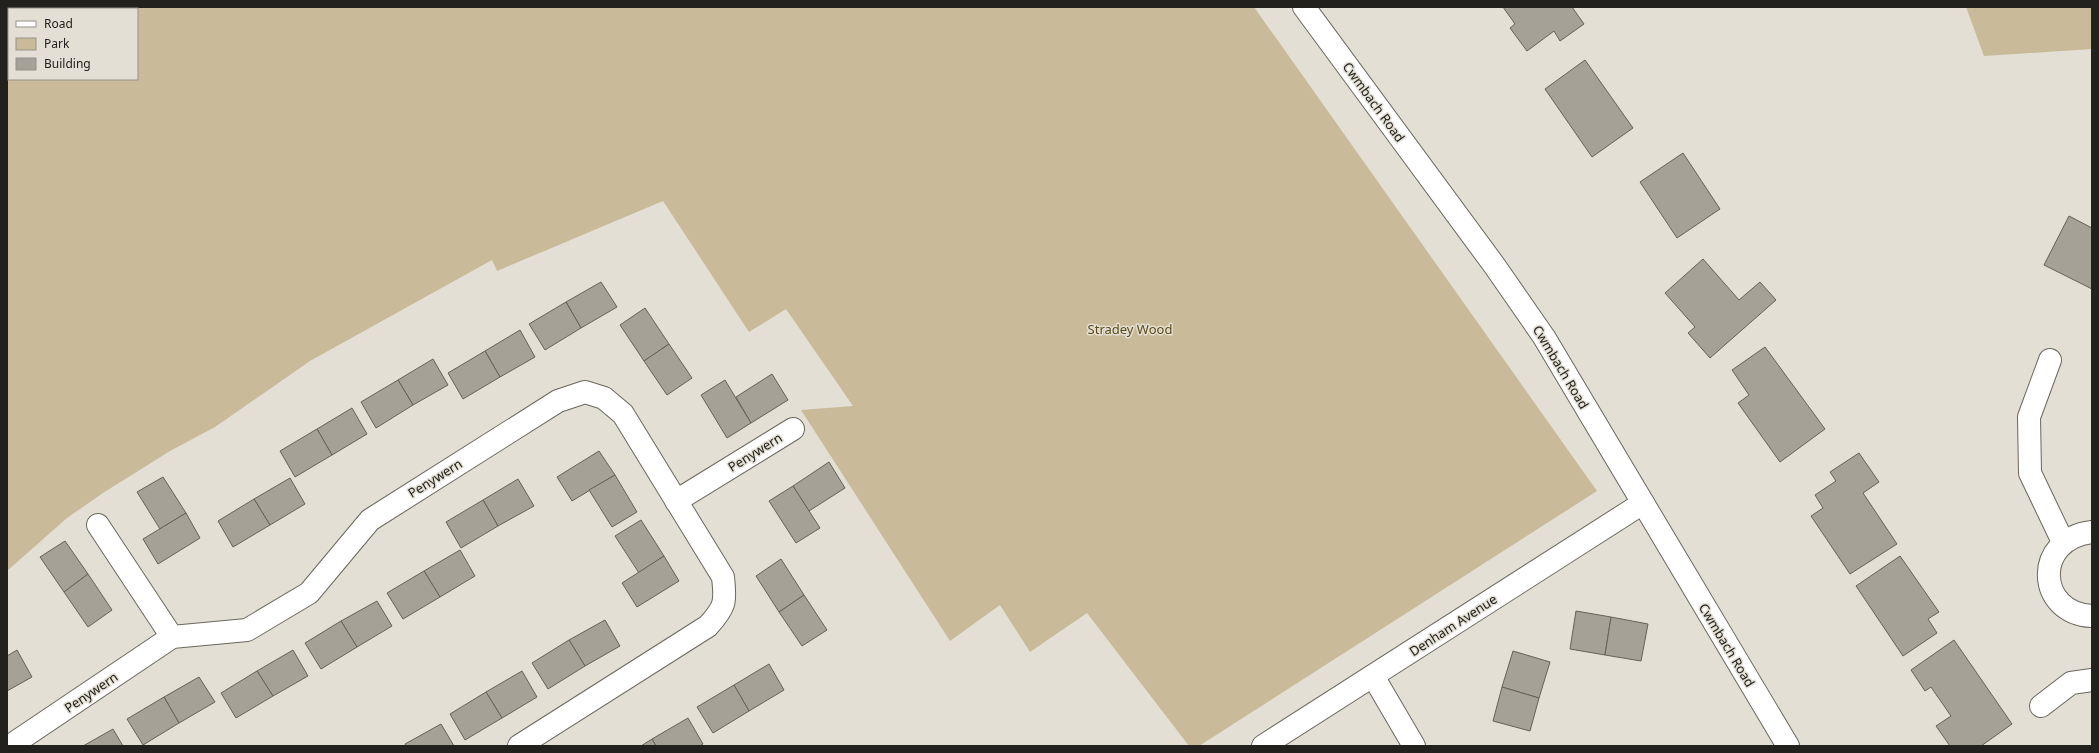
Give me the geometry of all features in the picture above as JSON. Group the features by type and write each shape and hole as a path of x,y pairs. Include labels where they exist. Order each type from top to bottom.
{"street":[{"name":"Cwmbach Road","path":"1304,7 1494,265 1539,330 1788,746"},
{"path":"2050,360 2030,417 2030,473 2063,542"},
{"name":"Penywern","path":"10,746 172,637 247,630 310,593 370,520 558,401 585,392 604,398 622,414 723,577 725,594 721,612 708,626 519,746"},
{"name":"Penywern","path":"676,501 793,429"},
{"name":"Denham Avenue","path":"1263,746 1643,503"},
{"path":"98,525 172,637"},
{"path":"2092,532 2077,534 2063,542 2054,553 2049,567 2049,582 2064,607 2076,614 2092,616"},
{"path":"1373,676 1414,746"},
{"path":"2041,706 2071,683 2092,680"}],"green space":[{"name":"Stradey Wood","path":"7,7 1254,7 1597,491 1199,746 1189,746 1087,613 1030,652 1000,605 950,641 801,410 853,406 786,309 749,332 663,201 497,271 492,260 310,361 215,427 170,451 103,493 67,518 7,571"},
{"path":"1966,7 2092,7 2092,49 1984,56"}],"building":[{"path":"1503,7 1572,7 1584,24 1560,41 1554,31 1527,51 1510,28 1515,24"},
{"path":"1585,60 1633,128 1592,157 1545,89"},
{"path":"1683,153 1720,209 1677,238 1640,182"},
{"path":"2069,216 2092,228 2092,289 2044,265"},
{"path":"1703,259 1739,300 1760,282 1776,300 1710,358 1688,333 1695,327 1665,293"},
{"path":"601,282 617,307 581,328 566,302"},
{"path":"566,302 581,328 545,350 529,324"},
{"path":"645,308 669,344 644,361 620,325"},
{"path":"520,330 535,357 500,377 485,351"},
{"path":"669,344 692,378 667,395 644,361"},
{"path":"1765,347 1825,429 1780,462 1738,403 1749,395 1732,370"},
{"path":"485,351 500,377 463,399 448,373"},
{"path":"433,359 448,385 413,405 398,380"},
{"path":"772,374 788,400 751,423 736,397"},
{"path":"398,380 413,405 376,428 361,402"},
{"path":"725,380 751,423 727,438 701,395"},
{"path":"352,408 367,434 332,455 317,429"},
{"path":"317,429 332,455 295,477 280,451"},
{"path":"599,451 615,475 572,501 557,477"},
{"path":"1859,453 1879,482 1863,493 1897,544 1850,574 1811,516 1823,508 1815,495 1836,481 1830,472"},
{"path":"829,462 845,488 809,511 793,486"},
{"path":"615,475 637,512 612,527 589,490"},
{"path":"163,477 186,513 160,529 137,492"},
{"path":"290,478 305,504 270,525 254,499"},
{"path":"518,479 534,506 498,526 483,500"},
{"path":"793,486 820,528 796,543 769,501"},
{"path":"254,499 270,525 233,547 218,521"},
{"path":"483,500 498,526 461,548 446,522"},
{"path":"186,513 200,538 158,564 143,539"},
{"path":"641,520 664,556 639,573 615,536"},
{"path":"65,541 88,574 64,592 40,557"},
{"path":"460,550 475,576 440,597 424,571"},
{"path":"664,556 679,581 637,607 622,583"},
{"path":"1900,556 1939,612 1928,619 1937,633 1903,656 1856,586"},
{"path":"781,559 804,595 779,612 756,576"},
{"path":"424,571 440,597 403,619 387,593"},
{"path":"88,574 112,610 88,627 64,592"},
{"path":"804,595 827,630 802,646 779,612"},
{"path":"377,601 392,626 357,647 341,621"},
{"path":"1576,611 1611,617 1605,655 1570,649"},
{"path":"1611,617 1648,624 1641,661 1605,655"},
{"path":"605,620 620,646 585,666 569,640"},
{"path":"341,621 357,647 321,669 305,643"},
{"path":"569,640 585,666 548,689 532,663"},
{"path":"1954,640 2012,724 1981,746 1950,746 1936,726 1951,716 1931,687 1925,691 1911,670"},
{"path":"17,650 32,677 7,691 7,656"},
{"path":"293,650 308,676 273,696 257,671"},
{"path":"1513,651 1550,662 1539,698 1502,687"},
{"path":"769,664 784,690 749,711 734,685"},
{"path":"257,671 273,696 236,718 221,693"},
{"path":"522,671 537,697 502,718 486,692"},
{"path":"199,677 215,702 179,723 164,697"},
{"path":"734,685 749,711 713,733 697,707"},
{"path":"1502,687 1539,698 1530,731 1493,721"},
{"path":"486,692 502,718 465,740 450,714"},
{"path":"164,697 179,723 143,745 127,719"},
{"path":"688,718 703,744 700,746 656,746 652,739"},
{"path":"441,724 454,746 406,746 405,744"},
{"path":"113,729 123,746 83,746"},
{"path":"652,739 656,746 641,746"}]}
